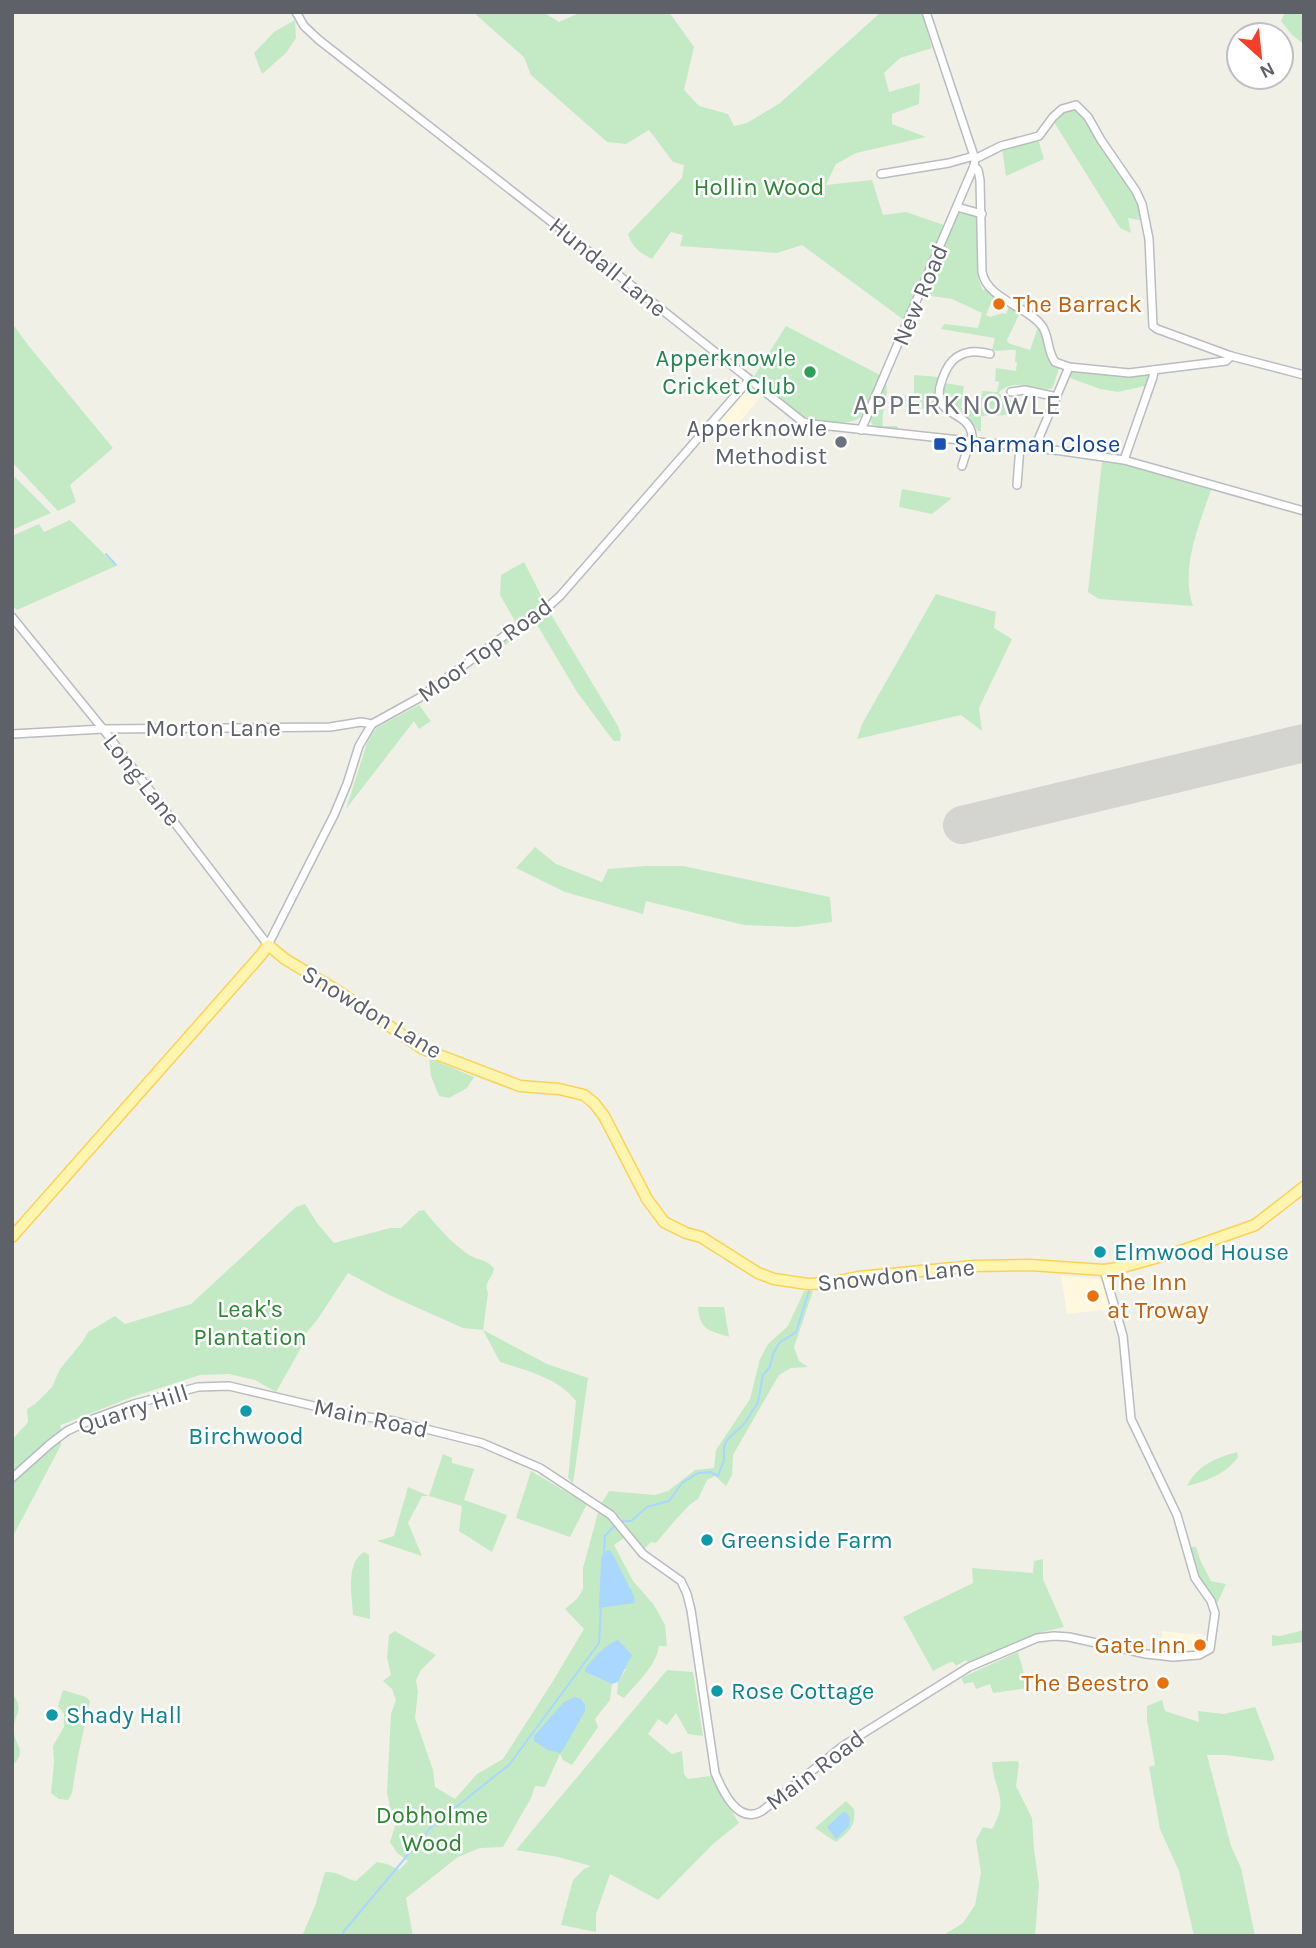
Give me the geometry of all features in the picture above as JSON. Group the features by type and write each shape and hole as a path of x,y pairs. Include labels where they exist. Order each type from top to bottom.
{"main road":[{"path":"12,1237 268,945"},
{"name":"Snowdon Lane","path":"268,945 285,959 424,1049 520,1086 559,1089 584,1095 604,1116 647,1199 664,1222 701,1237 758,1273 791,1283 829,1283 858,1277 974,1266 1030,1265 1104,1270 1154,1259 1255,1224 1304,1187"}],"street":[{"name":"Hundall Lane","path":"296,12 304,26 319,40 548,218 803,422 1124,460 1304,511"},
{"path":"926,12 978,170 982,214 982,272 985,284 1042,326 1052,358 1060,365 1129,373 1226,361 1231,356"},
{"path":"881,174 974,160 1001,146 1039,136 1062,109 1076,105 1088,117 1142,204 1149,239 1153,326 1186,341 1231,356 1304,375"},
{"name":"New Road","path":"861,430 957,207 974,160"},
{"path":"957,207 982,214"},
{"path":"962,466 973,433 970,425 940,404 938,391 945,371 953,360 973,352 986,355"},
{"path":"1037,448 1069,367"},
{"path":"1124,460 1154,370"},
{"name":"Moor Top Road","path":"372,724 419,698 560,596 749,380"},
{"path":"1011,392 1025,390 1057,397"},
{"path":"1017,485 1020,446"},
{"name":"Long Lane","path":"12,617 103,729 268,945"},
{"name":"Morton Lane","path":"12,734 103,729 330,727 361,722 372,724"},
{"path":"268,945 334,816 359,746 372,724"},
{"name":"Main Road","path":"229,1386 348,1414 394,1421 482,1443 540,1468 618,1522 643,1554 677,1577 684,1585 691,1610 715,1773 723,1790 740,1812 747,1815 757,1814 843,1746 969,1667 1037,1638 1069,1637 1163,1657 1186,1658 1210,1649 1215,1613 1211,1601 1195,1578 1177,1515 1131,1419 1122,1336 1104,1270"},
{"name":"Quarry Hill","path":"12,1478 58,1437 93,1419 134,1404 198,1387 229,1386"}],"shaded area":[{"path":"749,386 761,396 733,430 719,418"},
{"path":"1061,1276 1098,1279 1104,1283 1114,1314 1107,1317 1102,1310 1067,1314"},
{"path":"1162,1631 1210,1636 1208,1648 1176,1654 1162,1653"}],"green space":[{"name":"Hollin Wood","path":"473,12 543,12 559,22 581,12 669,12 694,47 684,90 699,106 728,114 734,126 747,123 780,103 881,12 922,12 932,48 900,58 884,73 889,92 920,83 919,104 892,114 892,124 926,137 856,153 836,164 826,185 872,180 883,215 906,212 944,225 904,320 802,245 777,253 680,246 683,235 671,232 652,259 640,252 628,234 682,178 684,165 673,162 649,130 626,144 607,142 531,75 524,57"},
{"path":"1285,12 1304,12 1304,44 1295,37 1295,21 1281,21"},
{"path":"295,20 296,38 286,53 262,74 254,53 274,32"},
{"path":"1074,108 1083,115 1136,198 1143,221 1128,218 1131,233 1120,228 1054,122 1065,111"},
{"path":"1038,139 1044,159 1006,176 1002,148"},
{"path":"959,212 978,218 978,279 983,290 987,289 995,294 986,315 990,317 1006,314 1010,305 1020,313 1008,343 1030,350 1038,327 1054,364 1059,368 1051,389 1017,385 999,392 1010,400 1017,399 1017,410 1012,415 981,416 981,431 948,406 944,400 944,383 964,386 961,408 980,410 982,391 997,392 999,382 995,381 996,368 1016,371 1016,350 992,350 995,338 941,329 944,324 978,328 982,313 952,299 924,295"},
{"path":"12,323 113,448 70,485 76,502 58,511 12,462"},
{"name":"Apperknowle Cricket Club","path":"786,326 880,375 861,417 850,422 835,423 807,418 753,378"},
{"path":"1070,371 1151,375 1149,385 1118,392 1100,389 1070,378"},
{"path":"914,375 939,377 934,393 938,408 906,409 905,395 914,394"},
{"path":"886,382 883,426 897,426 899,430 874,427 870,421"},
{"path":"1102,461 1130,465 1211,490 1190,562 1193,606 1099,599 1088,592"},
{"path":"12,474 51,513 12,530"},
{"path":"902,489 952,498 932,514 899,507"},
{"path":"70,520 116,566 17,610 12,605 12,536 39,524 44,532"},
{"path":"524,562 542,597 546,614 549,611 618,726 620,741 614,741 577,692 536,623 498,650 496,648 520,630 500,595 501,575"},
{"path":"936,594 996,612 994,628 1012,639 979,708 982,731 961,715 857,739 862,724"},
{"path":"419,705 431,721 419,729 414,721 346,809 367,743 376,728"},
{"path":"535,847 556,864 602,882 608,869 683,866 830,897 832,922 796,927 744,925 646,901 643,914 565,892 516,868"},
{"path":"429,1058 474,1077 467,1088 449,1098 439,1096 431,1076"},
{"name":"Leak's Plantation","path":"305,1204 334,1243 390,1228 401,1228 419,1211 424,1210 457,1246 494,1268 487,1283 483,1330 463,1328 389,1295 348,1273 303,1337 302,1346 276,1392 255,1380 229,1374 200,1375 132,1397 61,1425 61,1445 12,1538 12,1440 28,1422 27,1409 52,1387 60,1369 88,1332 115,1316 125,1324 191,1304 296,1207"},
{"path":"804,1291 813,1291 794,1347 799,1361 808,1367 791,1368 779,1375 733,1455 732,1475 726,1486 715,1476 707,1480 698,1499 656,1543 651,1542 644,1549 618,1515 601,1504 609,1491 655,1495 668,1491 695,1470 714,1468 716,1450 750,1399 760,1359 768,1344 788,1326"},
{"path":"698,1307 724,1307 729,1337 703,1325"},
{"path":"483,1330 547,1364 588,1378 573,1484 568,1478 576,1401 551,1381 500,1362"},
{"path":"1237,1452 1238,1457 1222,1472 1187,1486 1196,1473 1208,1463"},
{"path":"443,1454 452,1458 452,1463 474,1469 464,1500 507,1515 492,1552 459,1531 462,1506 429,1496"},
{"path":"531,1471 587,1504 570,1537 516,1518"},
{"path":"408,1487 429,1496 422,1496 408,1523 422,1556 377,1541 394,1536"},
{"name":"Dobholme Wood","path":"599,1509 624,1538 614,1545 633,1581 654,1605 665,1625 667,1646 659,1646 650,1667 624,1698 617,1694 618,1682 626,1669 585,1672 612,1684 610,1700 595,1719 598,1727 572,1765 563,1760 560,1754 545,1787 535,1786 503,1847 480,1848 458,1857 406,1898 413,1936 302,1936 325,1872 356,1881 377,1862 399,1870 408,1861 397,1853 390,1842 396,1823 387,1793 391,1714 396,1700 392,1689 383,1681 391,1675 387,1658 389,1635 395,1631 436,1655 421,1670 416,1680 418,1692 415,1718 433,1770 435,1787 455,1799 477,1774 503,1759 584,1629 565,1609 577,1599 583,1589 583,1568"},
{"path":"1191,1547 1196,1547 1211,1581 1226,1584 1216,1606 1196,1572"},
{"path":"364,1552 369,1555 370,1619 353,1615 352,1572 358,1557"},
{"path":"1043,1559 1043,1579 1064,1627 1042,1632 968,1663 966,1660 956,1666 953,1662 948,1663 933,1671 903,1617 973,1583 972,1568 1033,1573 1034,1561"},
{"path":"1304,1630 1304,1642 1272,1646 1272,1635 1280,1636"},
{"path":"1018,1652 1028,1688 993,1693 990,1684 976,1689 973,1682 964,1684 961,1678"},
{"path":"667,1670 693,1672 703,1736 688,1734 676,1713 667,1725 658,1719 648,1734 672,1754 682,1751 684,1774 688,1779 710,1776 739,1823 713,1844 658,1900 610,1874 596,1914 596,1932 561,1925 573,1880 591,1866 516,1850"},
{"path":"63,1690 86,1697 90,1701 72,1793 68,1800 59,1799 51,1793 53,1746 64,1727 64,1714 58,1706"},
{"path":"12,1693 19,1709 14,1730 20,1752 12,1766"},
{"path":"1162,1700 1165,1711 1199,1722 1198,1711 1224,1714 1255,1707 1274,1760 1207,1755 1231,1846 1241,1868 1255,1936 1194,1936 1179,1871 1160,1829 1149,1767 1155,1765 1147,1706"},
{"path":"1017,1761 1016,1786 1032,1818 1039,1885 1035,1936 942,1936 963,1923 975,1905 981,1873 976,1840 983,1827 992,1829 1000,1810 1000,1795 992,1762"},
{"path":"846,1801 854,1809 854,1820 848,1831 836,1842 815,1828"}],"water":[{"path":"608,1550 611,1551 634,1596 635,1603 599,1608 601,1561 602,1555"},
{"path":"618,1640 632,1655 618,1682 612,1684 585,1672 600,1652"},
{"path":"575,1697 581,1699 585,1711 563,1750 560,1753 548,1750 534,1741 534,1736 564,1702"},
{"path":"846,1812 850,1818 849,1826 836,1839 827,1827"}],"waterway":[{"path":"106,554 116,565"},
{"path":"621,1521 631,1521 647,1507 669,1501 682,1483 698,1473 710,1472 718,1476 727,1440 745,1423 758,1402 763,1375 770,1367 779,1343 796,1332 809,1291"},
{"path":"604,1553 605,1536 616,1524"},
{"path":"343,1936 344,1931 432,1826 509,1765 599,1643 601,1607"}],"runway":[{"path":"962,825 1304,743"}],"place":[{"name":"The Barrack","path":"999,304"},
{"name":"Apperknowle Cricket Club","path":"810,372"},
{"name":"Apperknowle Methodist","path":"841,442"},
{"name":"Sharman Close","path":"940,444"},
{"name":"Elmwood House","path":"1100,1252"},
{"name":"The Inn at Troway","path":"1093,1296"},
{"name":"Birchwood","path":"246,1411"},
{"name":"Greenside Farm","path":"707,1540"},
{"name":"Gate Inn","path":"1200,1645"},
{"name":"The Beestro","path":"1163,1683"},
{"name":"Rose Cottage","path":"717,1691"},
{"name":"Shady Hall","path":"52,1715"}],"district":[{"name":"APPERKNOWLE","path":"958,404"}]}
